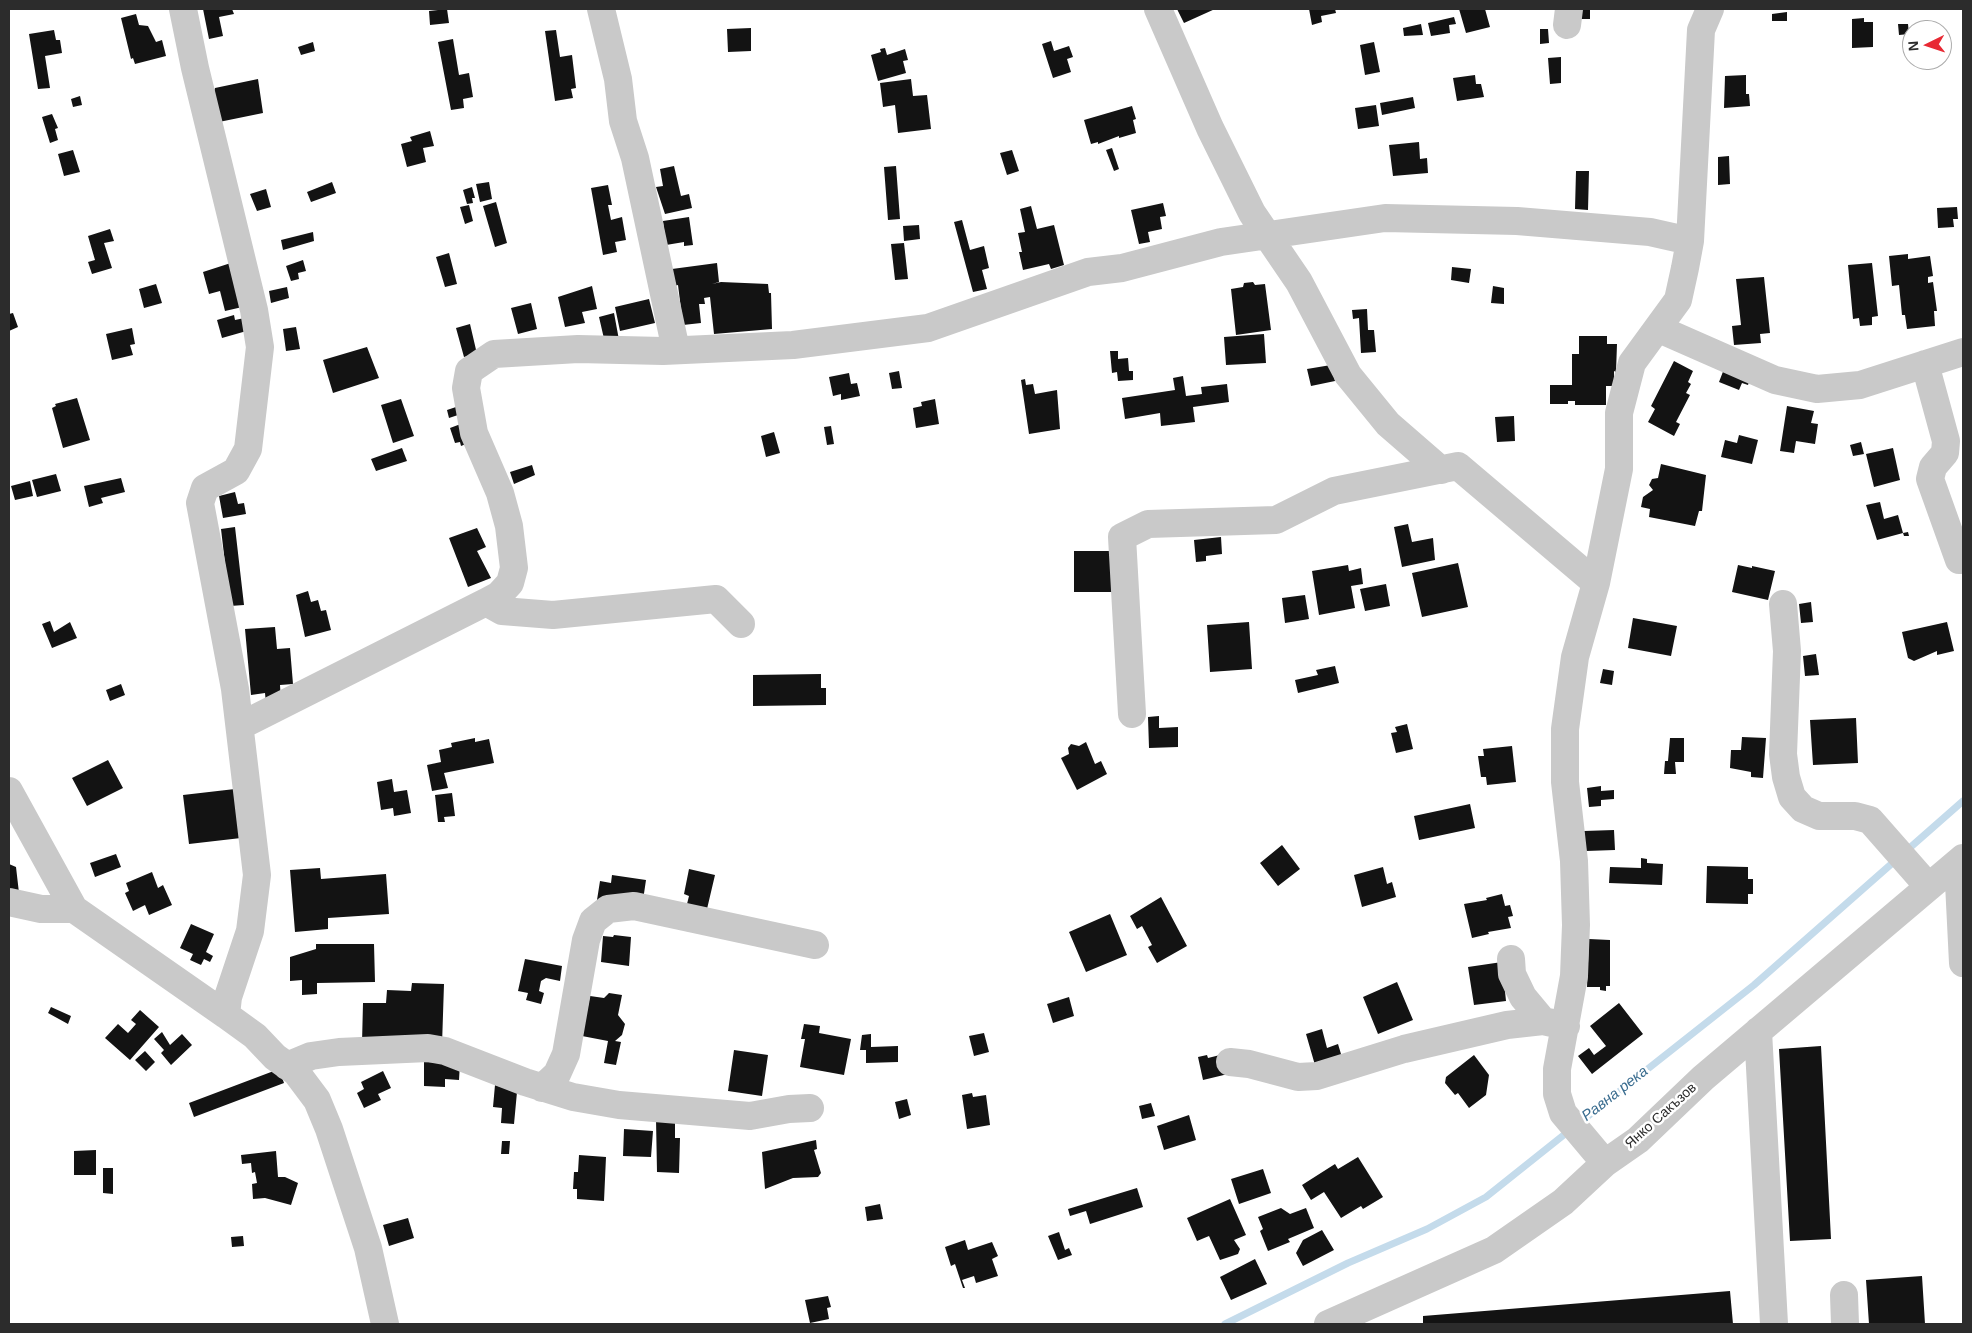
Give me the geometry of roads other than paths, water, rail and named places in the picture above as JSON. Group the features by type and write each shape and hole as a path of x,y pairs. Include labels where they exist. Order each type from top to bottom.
{"street":[{"path":"183,9 195,68 254,310 260,347 248,449 236,471 205,488 200,503 236,689 257,875 250,931 228,997 226,1015"},
{"path":"601,9 618,80 623,121 637,167 676,350"},
{"path":"1158,9 1210,128 1252,213 1299,282 1348,375 1388,424 1441,470"},
{"path":"1597,1153 1563,1113 1557,1094 1554,1024 1574,976 1576,925 1574,861 1565,782 1564,729 1575,657 1596,583 1619,469 1619,413 1632,363 1678,300 1690,242 1701,30 1710,9"},
{"path":"240,726 486,602 499,595 510,583 514,568 514,554 500,493 474,433 466,388 469,371 494,354 578,349 676,350 793,344 928,328 1088,272 1122,268 1220,242 1385,218 1517,221 1650,232 1690,242"},
{"path":"1659,328 1775,380 1817,389 1860,385 1963,352"},
{"path":"1925,364 1946,441 1945,452 1933,467 1930,479 1958,560"},
{"path":"1132,714 1122,537 1148,524 1276,520 1334,491 1458,466 1596,583"},
{"path":"486,602 502,611 553,615 716,599 741,624"},
{"path":"1783,604 1787,651 1783,754 1786,777 1792,797 1803,809 1819,816 1855,816 1870,820 1928,886"},
{"path":"9,790 74,909 255,1036 296,1072 317,1100 329,1129 368,1248 385,1324"},
{"path":"1960,860 1963,963"},
{"name":"Янко Сакъзов","path":"1328,1324 1494,1250 1563,1202 1597,1153 1638,1140 1703,1078 1960,860"},
{"path":"9,902 41,909 74,909"},
{"path":"542,1088 557,1074 566,1054 586,940 593,921 608,909 634,906 816,945"},
{"path":"1511,959 1512,974 1522,997 1554,1024"},
{"path":"1230,1062 1249,1064 1298,1077 1318,1076 1404,1049 1507,1025 1554,1024"},
{"path":"1758,1031 1774,1324"},
{"path":"287,1066 311,1056 339,1052 428,1048 445,1051 542,1088 573,1097 619,1105 750,1116 789,1108 810,1108"},
{"path":"1844,1295 1845,1324"}],"waterway":[{"name":"Равна река","path":"1905,852 1963,801"},
{"name":"Равна река","path":"1578,1124 1754,985 1897,859"},
{"name":"Равна река","path":"1225,1324 1348,1263 1427,1229 1486,1197 1570,1130"}]}
